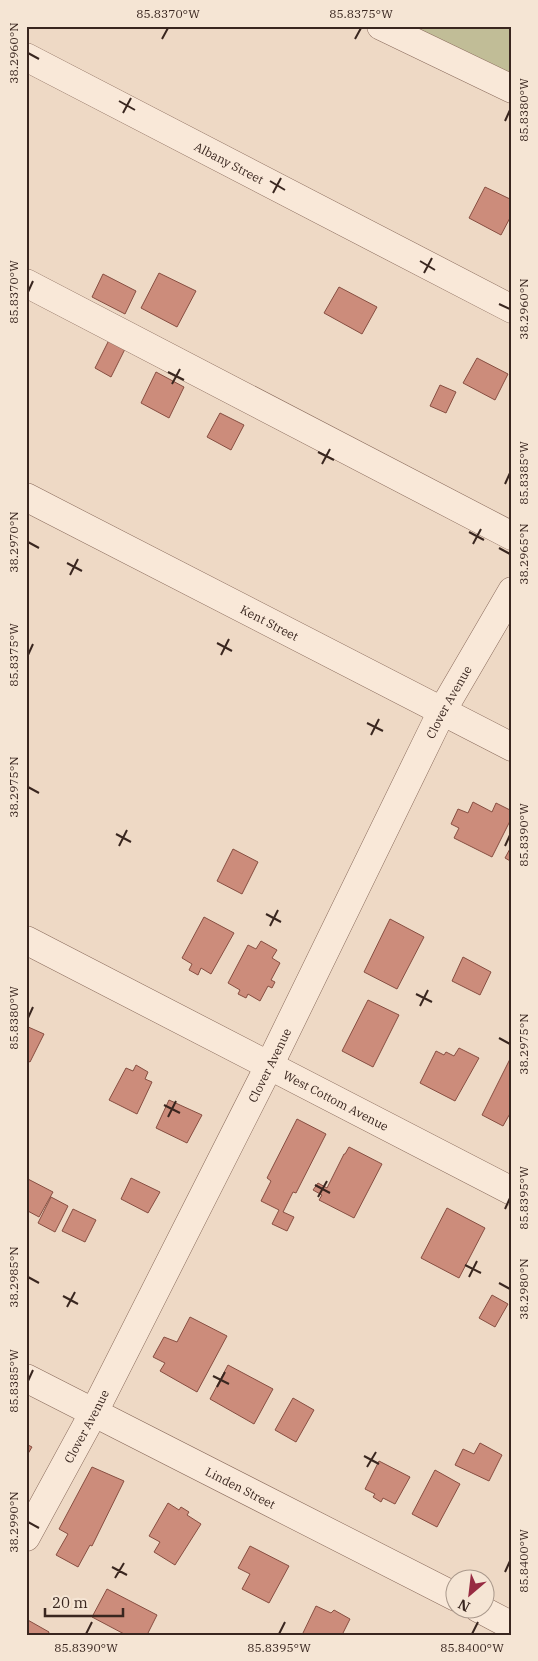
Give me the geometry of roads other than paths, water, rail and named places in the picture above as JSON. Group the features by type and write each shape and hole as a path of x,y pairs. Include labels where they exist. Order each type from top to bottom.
{"street":[{"path":"380,26 512,89"},
{"name":"Albany Street","path":"26,57 512,309"},
{"path":"26,283 512,536"},
{"name":"Kent Street","path":"26,497 512,747"},
{"name":"Clover Avenue","path":"26,1537 94,1412 269,1066 442,711 512,591"},
{"name":"West Cottom Avenue","path":"26,940 512,1191"},
{"name":"Linden Street","path":"26,1378 446,1592"},
{"path":"496,1618 512,1626"}]}
